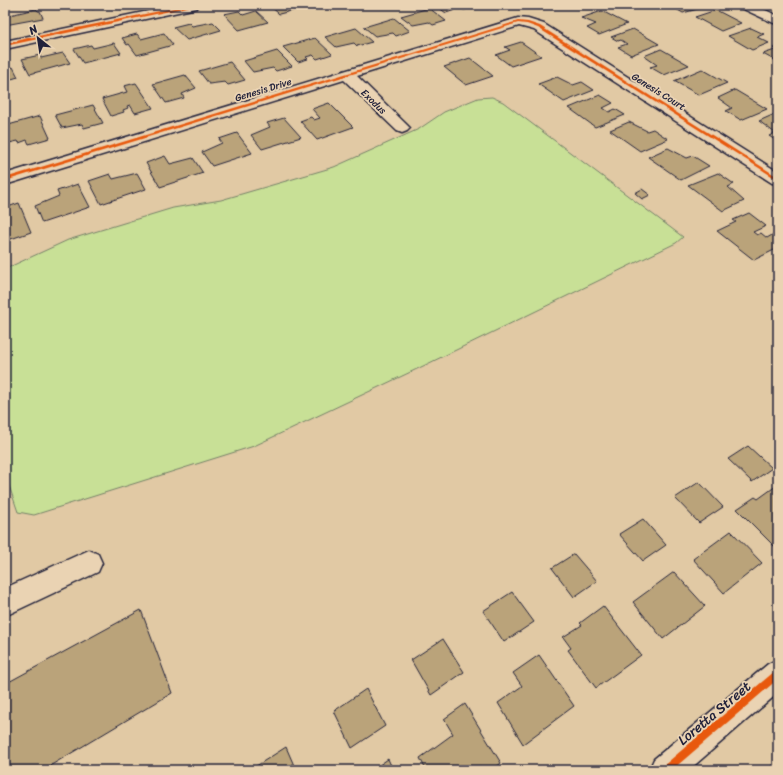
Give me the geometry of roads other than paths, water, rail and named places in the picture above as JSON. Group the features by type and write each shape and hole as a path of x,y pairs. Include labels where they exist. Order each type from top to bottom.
{"street":[{"path":"5,45 167,8 193,5"},
{"path":"745,5 778,21"},
{"name":"Genesis Drive","path":"5,180 510,23 528,23"},
{"name":"Genesis Court","path":"528,23 539,27 778,179"},
{"name":"Exodus","path":"346,74 402,128"},
{"path":"5,602 89,563"},
{"name":"Loretta Street","path":"665,770 778,674"}]}
